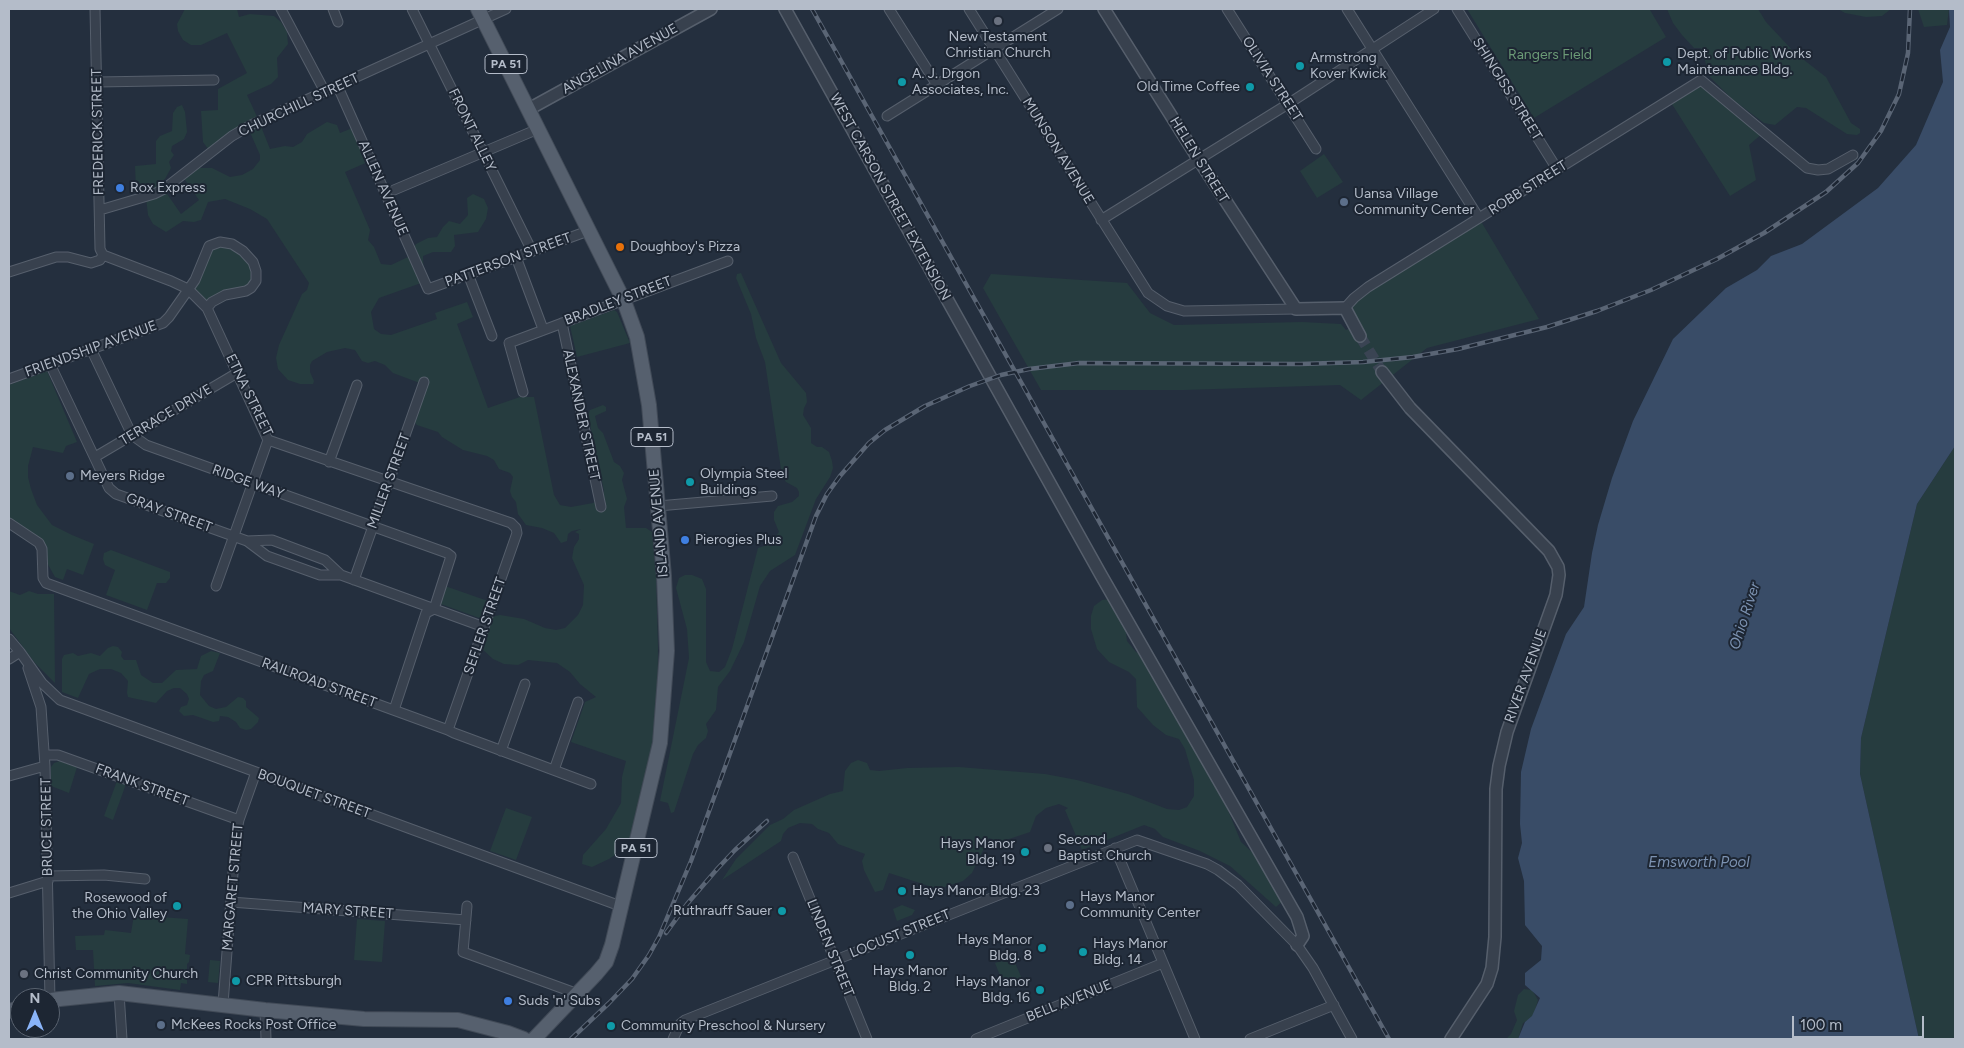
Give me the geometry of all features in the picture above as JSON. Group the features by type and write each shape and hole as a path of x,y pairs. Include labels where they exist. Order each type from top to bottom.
{"main road":[{"name":"ISLAND AVENUE","path":"481,14 624,301 637,337 648,405 664,576 667,651 660,743 623,907 606,962 534,1039"},
{"path":"60,999 119,993 364,1019 458,1020 504,1036 524,1039"}],"street":[{"name":"FREDERICK STREET","path":"95,9 100,249 103,255"},
{"path":"281,9 325,92"},
{"path":"333,9 338,22"},
{"name":"FRONT ALLEY","path":"412,9 532,251"},
{"name":"CHURCHILL STREET","path":"100,210 154,194 164,189 232,136 250,126 430,44 481,14 506,9"},
{"name":"ANGELINA AVENUE","path":"529,109 710,9"},
{"name":"WEST CARSON STREET EXTENSION","path":"785,9 1101,575 1297,917 1302,936 1297,945"},
{"path":"890,9 937,85"},
{"name":"MUNSON AVENUE","path":"969,9 1148,293 1167,306 1184,311 1296,309"},
{"path":"887,116 1058,9"},
{"name":"HELEN STREET","path":"1104,9 1296,309"},
{"name":"OLIVIA STREET","path":"1227,9 1316,149"},
{"path":"1347,9 1479,218"},
{"path":"1101,220 1288,104 1434,9"},
{"name":"SHINGISS STREET","path":"1457,9 1557,170"},
{"path":"97,82 214,80"},
{"name":"ROBB STREET","path":"1345,308 1368,287 1701,80 1807,168 1828,169 1853,155"},
{"name":"ALLEN AVENUE","path":"338,87 428,289"},
{"path":"394,190 538,129"},
{"name":"PATTERSON STREET","path":"428,289 588,230"},
{"name":"FRIENDSHIP AVENUE","path":"9,379 163,323 169,317 200,269 206,250 214,243 232,244 249,255 256,271 256,281 246,291 225,295 212,302 207,308"},
{"path":"9,272 49,258 62,256 92,263 100,260 103,255"},
{"name":"ETNA STREET","path":"103,255 188,289 207,308 268,440 511,523"},
{"path":"516,257 542,330"},
{"name":"BRADLEY STREET","path":"523,392 509,343 728,260"},
{"path":"468,274 492,336"},
{"path":"1296,309 1345,308 1360,336"},
{"name":"ALEXANDER STREET","path":"562,323 601,507"},
{"path":"91,350 132,435"},
{"name":"GRAY STREET","path":"50,364 110,488 116,494 247,541 267,556 320,575 341,575 430,611 484,627"},
{"name":"RIVER AVENUE","path":"1382,372 1410,408 1549,551 1558,567 1559,575 1556,595 1507,732 1499,766 1496,789 1495,937 1492,968 1487,984 1451,1039"},
{"name":"TERRACE DRIVE","path":"95,457 237,373"},
{"name":"MILLER STREET","path":"354,580 424,382"},
{"path":"329,462 357,385"},
{"name":"RIDGE WAY","path":"132,435 146,445 447,553 451,556 450,561 430,611"},
{"path":"216,586 268,440"},
{"path":"658,506 772,496"},
{"name":"RAILROAD STREET","path":"9,523 40,543 43,578 46,583 591,784"},
{"name":"SEFLER STREET","path":"448,730 517,533 516,528 511,523"},
{"name":"GRAY STREET","path":"247,541 272,540 325,560 341,575"},
{"path":"394,710 430,611"},
{"name":"BOUQUET STREET","path":"9,639 42,683 60,700 623,907"},
{"path":"9,659 22,654"},
{"name":"BRUCE STREET","path":"22,654 41,707 45,766 50,988"},
{"path":"501,751 525,684"},
{"path":"554,770 578,702"},
{"name":"FRANK STREET","path":"44,755 58,755 238,820"},
{"path":"9,776 45,766"},
{"name":"MARGARET STREET","path":"223,1004 236,834 238,820 256,772"},
{"name":"LOCUST STREET","path":"673,1039 680,1024 685,1020 1137,840 1207,864 1218,870 1238,885 1297,945"},
{"path":"1116,848 1195,1039"},
{"name":"LINDEN STREET","path":"793,857 867,1039"},
{"path":"9,893 48,879 104,876 145,879"},
{"name":"MARY STREET","path":"230,902 466,920"},
{"path":"467,906 463,952 578,994"},
{"path":"1297,945 1313,968 1352,1039"},
{"name":"BELL AVENUE","path":"976,1039 1163,963"},
{"path":"119,993 122,1039"},
{"path":"1250,1039 1334,1006"},
{"path":"265,1010 266,1039"}],"green space":[{"path":"185,9 237,9 239,17 250,14 274,16 281,22 287,32 288,44 277,58 278,77 271,84 247,95 259,121 211,153 203,142 201,111 218,110 218,89 247,73 227,33 201,45 191,45 183,40 178,31 177,24"},
{"name":"Rangers Field","path":"1467,9 1652,9 1650,10 1666,37 1534,118"},
{"path":"1667,9 1758,9 1766,22 1795,53 1826,77 1851,123 1860,129 1860,133 1857,135 1847,134 1806,108 1797,107 1775,125 1764,123 1732,99 1710,77 1701,48 1694,48 1682,35 1673,23"},
{"path":"1838,9 1891,9 1882,16 1866,17 1845,13"},
{"path":"1918,9 1949,9 1947,25 1924,27"},
{"path":"1701,82 1763,133 1749,145 1756,180 1730,196 1670,101"},
{"path":"182,105 185,112 187,132 184,139 172,146 171,151 174,155 169,162 171,168 165,179 159,183 162,189 146,195 136,188 135,166 156,164 156,141 160,136 172,131 173,113 177,107"},
{"path":"327,122 337,125 340,133 355,127 370,161 345,172 370,230 368,240 374,247 381,264 391,265 408,257 416,244 428,238 437,237 449,221 460,224 468,215 467,198 473,194 484,199 488,208 486,219 478,232 454,235 455,246 451,252 433,252 423,256 424,282 379,298 371,312 374,329 381,334 391,335 437,319 435,313 467,302 473,317 457,324 488,408 520,397 534,397 554,495 560,505 571,507 593,503 602,497 604,491 588,415 590,410 603,405 606,407 606,411 595,416 598,428 603,433 614,462 620,466 624,473 622,480 627,499 624,507 626,528 646,528 652,532 656,577 658,648 657,742 631,844 609,859 592,867 582,864 583,855 606,829 621,803 622,777 626,761 571,742 585,702 596,697 580,684 570,672 557,663 528,660 518,665 504,664 493,659 480,647 491,617 500,615 524,619 545,628 556,630 565,628 578,615 583,605 584,585 572,558 574,547 579,539 579,534 575,532 581,529 572,531 568,534 567,541 561,543 554,533 542,528 526,525 518,514 516,502 510,491 513,477 510,473 499,469 494,460 487,456 463,450 442,437 438,432 417,425 414,422 425,385 393,373 385,365 375,361 368,363 362,361 355,350 345,348 327,352 312,361 310,372 314,381 313,384 300,384 288,380 278,369 276,358 279,345 302,294 307,290 309,283 267,219 250,209 225,199 208,202 201,220 194,222 183,221 166,232 153,224 148,215 146,198 165,191 181,214 199,200 183,177 196,168 212,168 230,177 242,175 253,169 260,160 260,155 249,130 260,124 270,149 285,146 293,147 302,142 307,134"},
{"path":"1324,154 1343,182 1317,198 1300,171"},
{"path":"1479,218 1539,319 1427,348 1361,400 1340,385 1184,390 1041,390 983,288 991,274 1127,283 1150,313 1174,325 1302,322 1341,324 1346,330 1360,323 1349,304"},
{"path":"220,242 253,262 251,288 231,293 207,308 188,289 206,250"},
{"path":"741,273 781,363 806,393 807,402 803,415 811,428 811,443 829,452 833,468 830,477 816,499 795,555 770,571 760,586 744,642 730,671 718,687 716,710 706,724 708,731 706,738 698,745 693,754 674,812 671,813 668,803 660,801 689,658 687,629 676,588 679,578 685,575 692,575 702,579 706,589 706,662 710,671 719,672 725,667 732,649 758,548 764,546 769,539 775,537 779,532 774,520 774,512 778,506 792,502 799,496 797,488 786,482 782,476 765,362 756,338 751,314 736,278 737,274"},
{"path":"614,310 617,312 630,343 577,357 570,326"},
{"path":"47,371 77,442 66,446 63,453 33,447 28,466 31,489 37,505 52,525 94,544 83,575 67,569 63,580 55,577 46,561 47,547 43,540 9,517 9,385"},
{"path":"1955,446 1955,1039 1919,1039 1860,774 1861,738 1917,504"},
{"path":"111,550 170,572 170,578 166,583 157,583 147,610 106,595 115,570 105,565 103,559 104,553"},
{"path":"445,586 488,601 482,619 438,603"},
{"path":"9,591 20,595 29,591 38,594 54,594 55,683 35,663 9,628"},
{"path":"1110,599 1125,625 1127,641 1136,652 1150,660 1208,761 1241,842 1265,864 1285,899 1276,907 1230,866 1200,851 1163,837 1155,829 1144,825 1082,850 1065,810 1068,808 1059,804 1046,808 1036,816 1030,832 1000,842 989,838 972,873 963,881 938,889 889,873 883,890 875,892 864,870 862,861 865,854 838,844 829,833 818,829 812,824 800,823 788,828 783,834 781,841 722,880 736,859 770,825 783,819 794,810 830,794 843,791 845,771 851,763 858,760 867,763 870,770 879,771 907,768 959,767 1045,774 1077,780 1128,794 1167,809 1179,810 1187,807 1194,796 1194,780 1185,749 1179,739 1166,735 1153,725 1137,707 1136,679 1129,672 1109,662 1097,649 1091,629 1091,616 1094,606 1102,600"},
{"path":"113,646 118,647 122,652 121,656 124,660 136,660 141,675 153,683 162,683 176,670 197,669 201,656 211,651 220,653 213,671 204,675 201,681 200,695 209,706 216,709 226,707 238,697 243,698 246,701 246,707 259,718 258,722 251,729 246,730 240,728 236,722 228,717 220,716 219,721 213,722 193,715 184,716 179,711 181,707 187,705 189,699 187,694 180,688 167,691 156,703 128,697 128,681 121,673 111,669 100,669 89,674 78,698 62,692 62,659 64,655 73,653 78,656 91,653 100,656"},
{"path":"60,761 77,767 69,793 51,786 51,767 54,763"},
{"path":"117,781 126,784 113,820 104,816"},
{"path":"506,808 532,817 516,860 490,851"},
{"path":"902,905 915,910 912,915 897,921 893,909"},
{"path":"134,915 188,919 185,954 190,955 187,964 187,984 181,983 180,990 128,983 95,986 93,950 76,950 75,936 104,935 105,930 131,933"},
{"path":"357,919 385,921 382,962 354,960"},
{"path":"1012,956 1023,981 1005,988 995,963"},
{"path":"210,960 220,961 218,983 208,982"},
{"path":"1524,989 1532,990 1538,1000 1533,1017 1523,1023 1518,1039 1506,1039 1511,1034 1517,1020 1514,1011 1518,995"}],"water":[{"name":"Emsworth Pool","path":"1949,9 1955,9 1955,446 1917,504 1861,738 1860,774 1919,1039 1518,1039 1525,1022 1532,1016 1540,998 1525,985 1525,973 1541,960 1542,946 1525,925 1524,881 1518,858 1522,843 1520,824 1521,772 1531,729 1566,634 1584,607 1598,525 1612,478 1633,421 1673,339 1726,288 1757,270 1771,256 1802,244 1878,188 1916,145 1943,82 1940,50 1950,27"}],"tunnel":[{"path":"1360,336 1382,372"}],"railway":[{"path":"812,9 1389,1039"},
{"path":"571,1039 632,979 659,937 691,861 816,516 827,494 840,476 869,443 885,430 925,406 970,386 1001,375 1029,369 1079,363 1300,364 1363,362 1413,357 1458,349 1547,327 1597,311 1651,290 1717,259 1764,233 1826,192 1858,163 1881,131 1899,94 1908,53 1910,9"},
{"path":"666,933 687,904 718,868 767,821"}],"place":[{"name":"New Testament Christian Church","path":"998,21"},
{"name":"Dept. of Public Works Maintenance Bldg.","path":"1667,62"},
{"name":"Armstrong Kover Kwick","path":"1300,66"},
{"name":"A. J. Drgon Associates, Inc.","path":"902,82"},
{"name":"Old Time Coffee","path":"1250,87"},
{"name":"Rox Express","path":"120,188"},
{"name":"Uansa Village Community Center","path":"1344,202"},
{"name":"Doughboy's Pizza","path":"620,247"},
{"name":"Meyers Ridge","path":"70,476"},
{"name":"Olympia Steel Buildings","path":"690,482"},
{"name":"Pierogies Plus","path":"685,540"},
{"name":"Second Baptist Church","path":"1048,848"},
{"name":"Hays Manor Bldg. 19","path":"1025,852"},
{"name":"Hays Manor Bldg. 23","path":"902,891"},
{"name":"Hays Manor Community Center","path":"1070,905"},
{"name":"Rosewood of the Ohio Valley","path":"177,906"},
{"name":"Ruthrauff Sauer","path":"782,911"},
{"name":"Hays Manor Bldg. 8","path":"1042,948"},
{"name":"Hays Manor Bldg. 14","path":"1083,952"},
{"name":"Hays Manor Bldg. 2","path":"910,955"},
{"name":"Christ Community Church","path":"24,974"},
{"name":"CPR Pittsburgh","path":"236,981"},
{"name":"Hays Manor Bldg. 16","path":"1040,990"},
{"name":"Suds 'n' Subs","path":"508,1001"},
{"name":"McKees Rocks Post Office","path":"161,1025"},
{"name":"Community Preschool & Nursery","path":"611,1026"}],"water label":[{"name":"Ohio River","path":"1745,616"}]}
